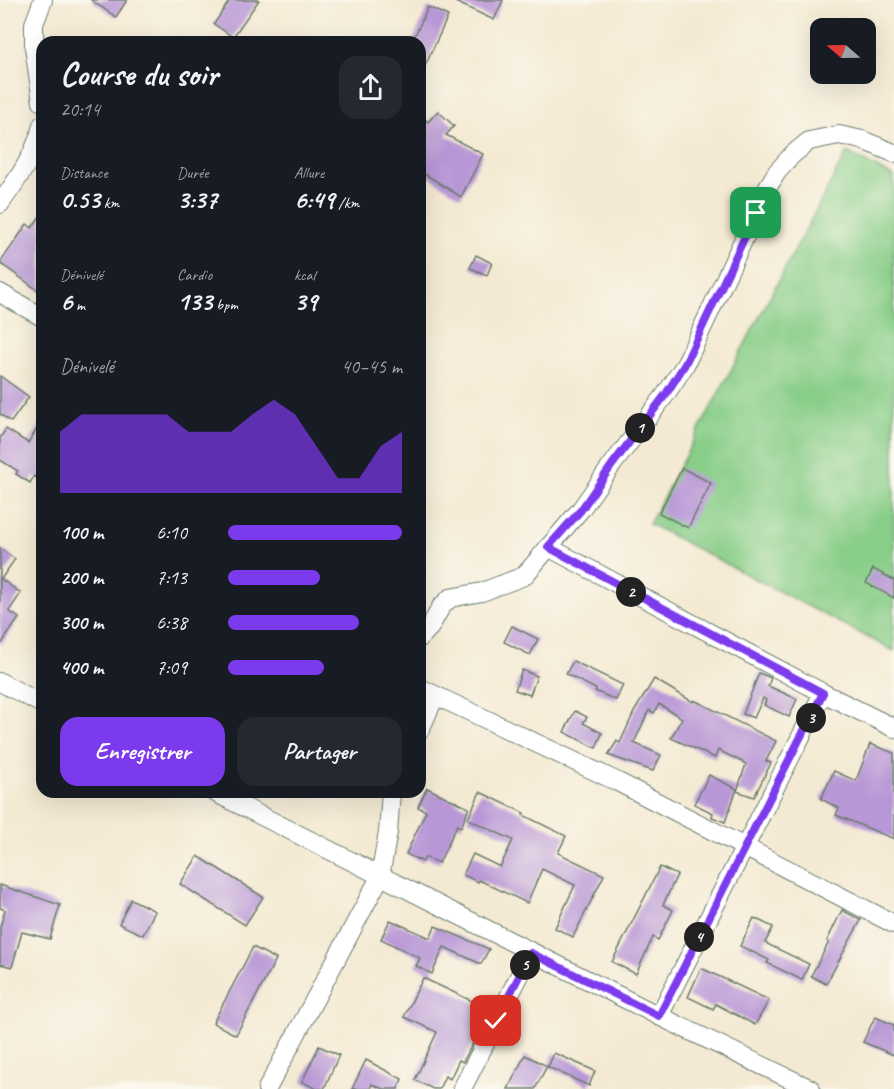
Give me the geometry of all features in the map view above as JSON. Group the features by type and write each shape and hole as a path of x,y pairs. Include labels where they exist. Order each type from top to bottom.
{"street":[{"path":"36,61 34,24 43,0"},
{"path":"426,631 441,607 450,598 482,592 524,576 581,510 666,394 685,364 769,185 784,163 809,141 839,135 862,140 894,153"},
{"path":"0,204 27,162 36,143"},
{"path":"0,293 36,314"},
{"path":"548,547 823,693 894,728"},
{"path":"0,682 36,701"},
{"path":"427,692 618,782 894,924"},
{"path":"659,1016 823,693"},
{"path":"226,798 380,878 811,1089"},
{"path":"267,1089 380,878 388,832 391,798"},
{"path":"462,1089 531,953"}],"green space":[{"path":"847,152 894,177 894,651 649,524"}],"building":[{"path":"91,0 127,0 116,17"},
{"path":"230,0 259,0 234,36 214,24"},
{"path":"451,0 503,0 494,20"},
{"path":"428,7 448,16 426,64 426,36 415,36"},
{"path":"438,111 454,126 446,135 483,154 461,197 426,175 426,120 428,122"},
{"path":"36,222 36,289 0,263 27,224 32,228"},
{"path":"476,255 492,263 487,275 470,268"},
{"path":"0,376 29,397 11,422 0,414"},
{"path":"6,429 28,443 36,430 36,477 34,476 30,483 16,474 18,471 0,460 0,438"},
{"path":"682,468 711,483 688,528 659,513"},
{"path":"0,548 15,559 1,579 21,593 9,611 19,618 0,646"},
{"path":"873,569 894,580 894,598 866,583"},
{"path":"512,626 538,639 530,655 504,642"},
{"path":"573,661 623,685 616,700 566,674"},
{"path":"522,670 537,676 530,695 515,690"},
{"path":"759,673 771,678 768,686 797,699 789,717 764,705 766,700 763,698 754,718 743,714"},
{"path":"654,679 693,702 694,700 776,741 766,761 771,763 754,797 737,791 746,764 718,750 715,758 671,738 682,718 659,704 654,713 649,710 634,743 661,755 653,771 608,755 617,741 620,743 634,712"},
{"path":"575,711 587,717 583,723 602,733 596,748 564,732"},
{"path":"870,744 894,753 894,839 836,815 839,808 821,799 834,771 856,781"},
{"path":"709,775 737,789 725,822 712,817 713,813 694,804"},
{"path":"427,788 469,808 461,827 457,825 439,863 425,857 423,862 406,854 426,811 418,807 422,798 426,798"},
{"path":"480,792 566,836 558,853 604,875 573,937 555,928 575,885 542,869 527,903 479,880 478,882 463,875 473,854 500,867 513,840 468,819"},
{"path":"198,856 263,897 245,925 180,884"},
{"path":"660,867 677,875 663,905 673,910 658,940 653,937 636,974 612,962"},
{"path":"0,885 60,905 50,939 22,932 12,967 0,964 0,927 5,910 0,908"},
{"path":"131,899 155,911 143,935 119,924"},
{"path":"842,910 861,920 826,984 811,976 829,942 827,941"},
{"path":"754,918 773,927 765,943 809,964 802,980 767,963 769,960 740,946"},
{"path":"390,920 430,938 435,926 489,949 481,964 444,947 432,974 416,966 420,958 381,939"},
{"path":"253,947 276,959 236,1035 213,1023"},
{"path":"701,968 769,1000 755,1025 716,1004 713,1009 688,997"},
{"path":"423,978 485,1007 477,1023 482,1025 463,1062 459,1060 450,1079 445,1076 439,1089 433,1089 415,1080 437,1032 404,1017"},
{"path":"875,1017 894,1025 894,1055 863,1042"},
{"path":"319,1046 339,1055 324,1089 317,1089 302,1082"},
{"path":"554,1053 595,1071 589,1086 548,1067"},
{"path":"525,1055 547,1066 535,1089 508,1089"},
{"path":"366,1060 402,1079 398,1089 383,1089 372,1084 370,1089 352,1089"}],"route":[{"path":"496,1021 531,953 659,1016 823,693 548,547 581,510 666,394 685,364 756,213"}]}
